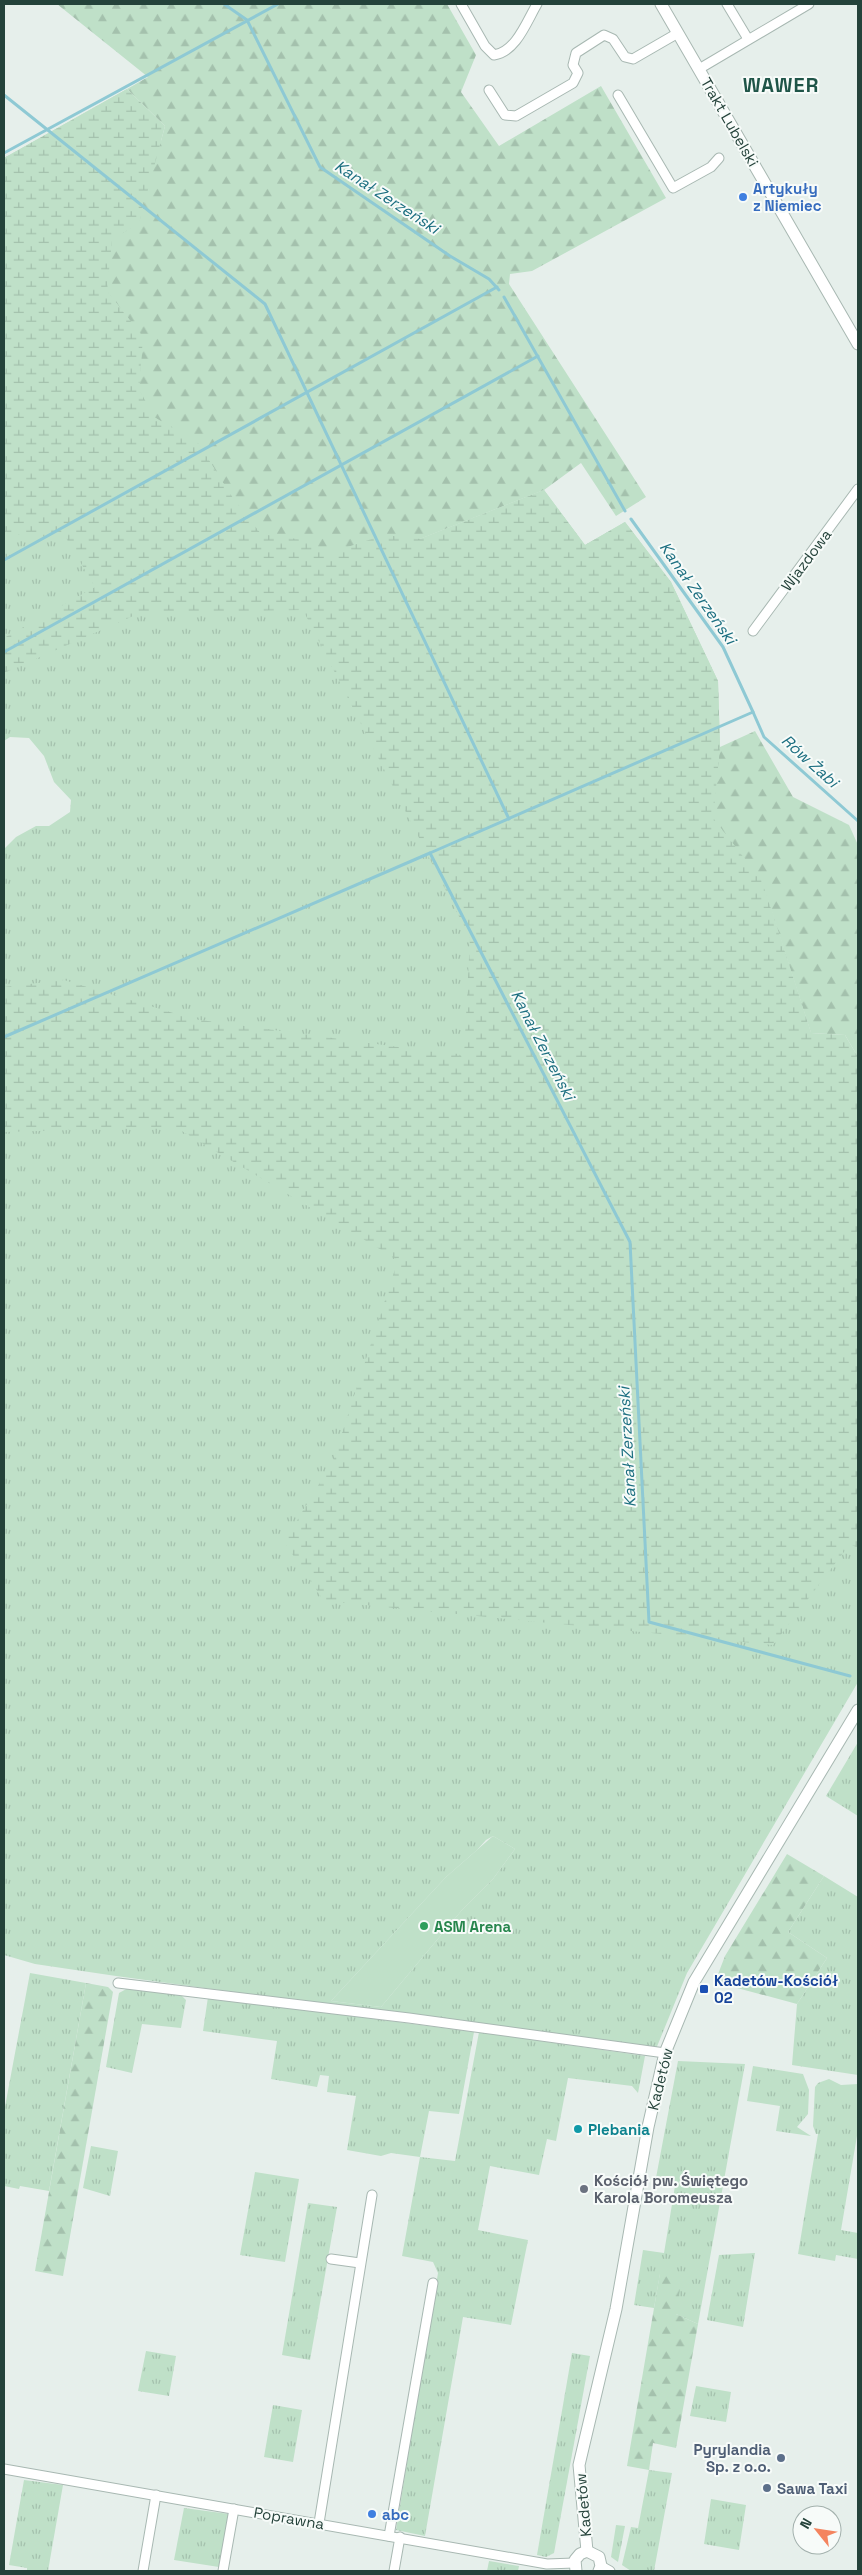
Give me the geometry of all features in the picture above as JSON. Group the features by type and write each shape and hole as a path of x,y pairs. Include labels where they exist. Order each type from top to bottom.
{"street":[{"path":"461,4 485,46 494,55 503,54 510,48 537,4"},
{"name":"Trakt Lubelski","path":"661,4 858,344"},
{"path":"727,4 748,39"},
{"path":"699,69 809,4"},
{"path":"490,90 505,115 516,116 573,83 578,73 573,65 576,53 604,36 613,39 625,57 633,59 678,33"},
{"path":"618,95 673,188 711,167 719,158"},
{"name":"Wjazdowa","path":"753,631 858,489"},
{"name":"Kadetów","path":"587,2551 579,2465 616,2308 648,2127 665,2053 694,1982 858,1710"},
{"path":"118,1983 408,2018 665,2053"},
{"path":"319,2523 372,2195"},
{"path":"331,2259 360,2263"},
{"path":"389,2536 434,2283"},
{"name":"Poprawna","path":"4,2469 547,2564 575,2567"},
{"path":"142,2571 156,2495"},
{"path":"223,2571 234,2509"},
{"path":"394,2571 400,2537"},
{"path":"575,2567 577,2556 587,2551 599,2557 603,2570"}],"green space":[{"path":"57,4 447,4 476,55 461,92 499,146 601,86 666,198 532,271 510,274 509,284 646,497 616,516 581,463 544,490 420,539 384,535 326,555 304,540 261,534 230,494 199,444 154,417 139,390 143,337 107,291 112,240 139,223 165,126 127,89 148,77"},
{"path":"127,89 420,539 544,490 585,545 625,522 671,582 718,681 720,747 811,1033 858,1057 858,1682 687,1973 656,2049 116,1976 35,1964 4,1955 4,849 16,837 36,826 49,826 70,812 71,800 54,782 44,756 29,738 10,737 4,741 4,158","holes":["493,1836 515,1849 493,1879 462,1910 381,2007 331,2001 446,1877 486,1840"]},
{"path":"127,89 165,126 139,223 112,240 107,291 143,337 139,389 154,417 199,444 230,494 261,534 304,540 326,554 384,535 420,539 544,490 585,545 625,522 671,582 718,681 720,747 713,818 762,881 811,1033 845,1035 858,1057 858,1548 850,1544 773,1645 324,1601 284,1542 333,1461 398,1260 175,1127 4,1132 4,987 64,980 193,1019 464,1056 470,938 303,610 140,613 4,673 4,638 95,587 66,538 4,534 4,158"},
{"path":"755,731 793,797 849,825 858,845 858,1057 845,1035 811,1033 762,881 713,818 720,747"},
{"path":"858,1742 858,1816 826,1796"},
{"name":"ASM Arena","path":"493,1836 515,1849 493,1879 462,1910 381,2007 331,2001 446,1877"},
{"path":"787,1854 824,1876 788,1932 827,1958 797,2004 715,1982 725,1956"},
{"path":"824,1876 858,1897 858,2075 792,2065 797,2004 827,1958 788,1932"},
{"path":"30,1973 86,1983 49,2191 20,2186 19,2189 4,2186 4,2112"},
{"path":"86,1983 108,1987 113,1992 63,2276 35,2271"},
{"path":"130,1987 180,1994 186,2000 181,2028 142,2024 132,2073 106,2067 119,1993"},
{"path":"208,1997 474,2032 459,2114 429,2111 420,2157 391,2153 381,2156 347,2150 356,2096 327,2092 329,2076 320,2075 317,2087 271,2079 277,2041 203,2031"},
{"path":"479,2032 645,2056 638,2093 632,2086 568,2078 556,2141 547,2139 539,2175 490,2166 478,2230 528,2240 511,2325 463,2317 425,2536 396,2530 438,2273 433,2262 402,2256 420,2157 455,2161"},
{"path":"678,2061 745,2064 698,2324 676,2314 660,2274 654,2308 634,2305 643,2250 664,2253 675,2186 655,2183"},
{"path":"753,2066 803,2074 809,2090 808,2114 797,2127 811,2136 776,2131 780,2106 747,2101"},
{"path":"829,2079 841,2085 858,2084 858,2130 841,2230 858,2233 858,2259 836,2255 835,2261 798,2254 818,2134 816,2134 813,2126 815,2087 818,2083"},
{"path":"91,2146 118,2151 110,2196 83,2188"},
{"path":"255,2172 299,2179 285,2262 240,2255"},
{"path":"308,2203 337,2207 310,2360 282,2355"},
{"path":"755,2253 743,2327 707,2320 719,2255"},
{"path":"660,2273 681,2283 676,2314 698,2324 676,2448 653,2443 649,2470 627,2466"},
{"path":"146,2351 176,2356 169,2396 138,2391"},
{"path":"572,2353 590,2356 554,2553 546,2557 537,2555"},
{"path":"696,2386 731,2392 726,2422 690,2416"},
{"path":"273,2405 302,2410 293,2462 264,2457"},
{"path":"649,2470 672,2473 654,2571 631,2571 622,2565 631,2527 638,2528"},
{"path":"24,2480 63,2485 48,2571 27,2571 27,2568 9,2565"},
{"path":"711,2499 746,2505 739,2550 704,2544"},
{"path":"184,2508 229,2514 219,2567 174,2560"},
{"path":"616,2525 625,2526 618,2562 611,2557"},
{"path":"489,2561 519,2566 518,2571 487,2571"}],"waterway":[{"name":"Kanał Zerzeński","path":"224,4 247,20 320,167 450,256 489,279 499,290"},
{"path":"4,153 278,4"},
{"path":"4,95 265,304 509,819"},
{"path":"4,560 497,287"},
{"name":"Kanał Zerzeński","path":"504,297 625,511"},
{"path":"4,652 538,356"},
{"name":"Kanał Zerzeński","path":"631,519 723,647 753,712 430,853 630,1242 649,1622 850,1676"},
{"name":"Rów Żabi","path":"753,712 764,737 858,821"},
{"path":"4,1037 430,853"}],"place":[{"name":"Artykuły z Niemiec","path":"743,197"},
{"name":"ASM Arena","path":"424,1926"},
{"name":"Kadetów-Kościół 02","path":"704,1989"},
{"name":"Plebania","path":"578,2129"},
{"name":"Kościół pw. Świętego Karola Boromeusza","path":"584,2189"},
{"name":"Pyrylandia Sp. z o.o.","path":"781,2458"},
{"name":"Sawa Taxi","path":"767,2488"},
{"name":"abc","path":"372,2514"}],"district":[{"name":"WAWER","path":"781,85"}]}
